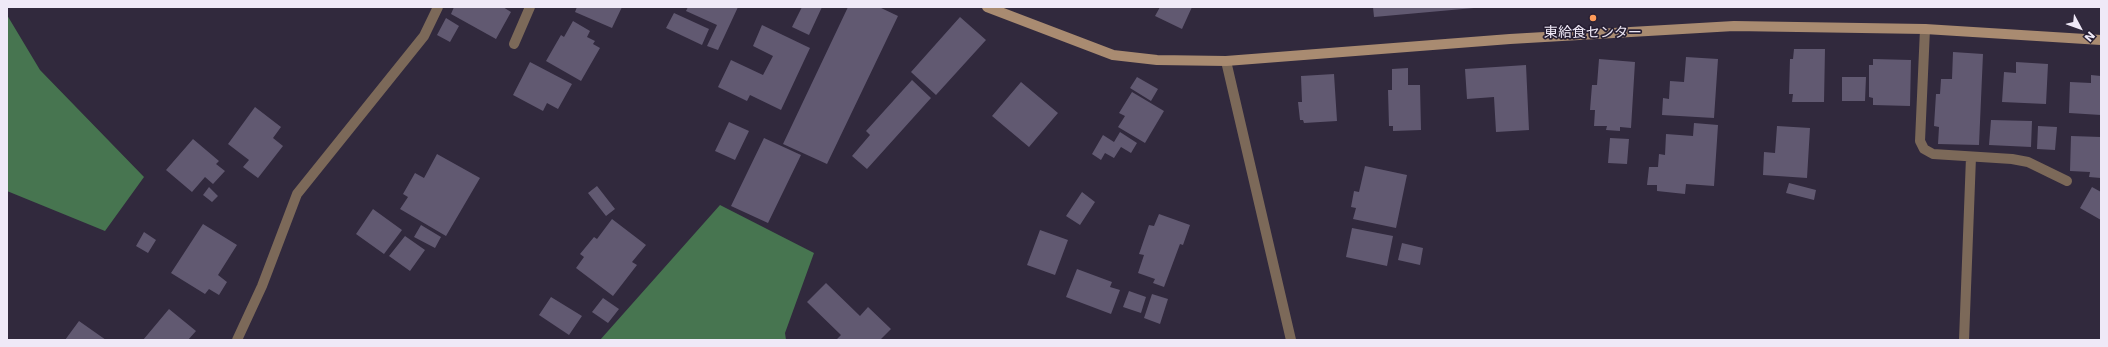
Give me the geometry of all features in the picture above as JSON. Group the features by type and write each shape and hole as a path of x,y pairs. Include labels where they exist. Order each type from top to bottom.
{"street":[{"path":"237,340 262,286 297,194 420,42 438,7"},
{"path":"514,44 530,7"},
{"path":"987,7 1113,55 1157,60 1226,61 1510,39 1734,26 1925,29 2101,40"},
{"path":"1925,29 1920,141 1924,149 1933,154 2028,162 2067,181"},
{"path":"1226,61 1291,340"},
{"path":"1964,340 1971,156"}],"green space":[{"path":"7,15 40,70 144,177 105,231 7,191"},
{"path":"720,205 814,253 785,333 786,340 600,340"}],"building":[{"path":"454,7 503,7 511,12 496,39 451,14"},
{"path":"577,7 622,7 612,28 575,12"},
{"path":"688,7 738,7 718,50 707,46 717,25 686,11"},
{"path":"802,7 822,7 809,35 792,27"},
{"path":"848,7 879,7 898,16 827,164 783,144"},
{"path":"1160,7 1192,7 1182,29 1155,16"},
{"path":"1373,7 1474,7 1474,8 1374,17"},
{"path":"674,13 709,29 702,45 666,28"},
{"path":"960,17 986,40 936,95 911,72"},
{"path":"446,18 459,26 450,42 437,35"},
{"path":"573,21 590,31 587,37 595,41 593,44 600,48 581,81 546,61 561,35 564,37"},
{"path":"762,25 810,48 781,110 750,95 747,101 718,87 731,60 763,75 773,56 753,46"},
{"path":"1794,49 1825,49 1824,102 1792,102 1793,94 1789,94 1790,59 1793,59"},
{"path":"1953,52 1983,54 1979,145 1938,144 1939,127 1934,126 1936,94 1940,94 1941,79 1952,79"},
{"path":"1686,57 1718,59 1714,118 1662,115 1663,98 1669,99 1670,81 1684,82"},
{"path":"1599,59 1635,62 1631,128 1620,127 1620,131 1606,130 1607,126 1594,126 1595,110 1590,110 1592,85 1597,85"},
{"path":"1873,59 1911,60 1910,106 1873,105 1873,98 1869,97 1869,65 1873,65"},
{"path":"530,62 572,84 558,109 547,103 543,111 513,95"},
{"path":"2016,62 2048,64 2046,104 2002,102 2004,72 2016,73"},
{"path":"1526,65 1529,130 1496,132 1494,97 1467,99 1465,69"},
{"path":"1408,68 1408,85 1420,85 1421,130 1393,131 1393,126 1389,126 1388,90 1392,90 1392,69"},
{"path":"1334,74 1337,121 1304,123 1303,120 1300,120 1298,102 1302,102 1301,76"},
{"path":"2091,75 2101,76 2101,115 2069,113 2070,82 2091,83"},
{"path":"1137,77 1158,89 1151,101 1130,88"},
{"path":"1842,77 1866,77 1865,101 1842,101"},
{"path":"912,80 931,98 867,169 852,156 870,135 866,131"},
{"path":"1021,82 1058,113 1029,147 992,116"},
{"path":"1132,92 1164,111 1145,143 1118,127 1125,116 1119,113"},
{"path":"255,107 281,127 273,138 283,146 258,178 243,167 249,160 228,144"},
{"path":"1991,120 2032,121 2031,147 1989,145"},
{"path":"729,122 749,131 735,160 715,151"},
{"path":"1694,123 1718,125 1714,186 1686,184 1685,194 1657,191 1657,185 1647,185 1649,167 1658,167 1659,154 1665,155 1666,134 1693,136"},
{"path":"1777,126 1810,128 1807,178 1763,175 1764,152 1775,153"},
{"path":"2038,126 2057,127 2055,150 2037,149"},
{"path":"1120,132 1137,143 1131,153 1121,147 1114,158 1105,153 1101,160 1092,154 1103,135 1114,142"},
{"path":"2071,136 2101,137 2101,178 2089,177 2090,172 2070,171"},
{"path":"764,138 801,155 768,223 731,206"},
{"path":"1610,138 1629,139 1627,164 1608,163"},
{"path":"193,139 219,161 216,164 225,171 213,184 205,177 192,192 166,170"},
{"path":"437,154 480,178 446,236 400,209 408,197 403,194 415,173 424,178"},
{"path":"1365,166 1407,175 1396,228 1353,219 1356,208 1351,207 1354,191 1359,192"},
{"path":"1789,183 1816,190 1814,200 1786,193"},
{"path":"597,186 615,209 606,216 588,193"},
{"path":"209,187 218,196 212,202 203,195"},
{"path":"2092,187 2101,192 2101,220 2080,208"},
{"path":"1082,192 1095,202 1080,225 1066,216"},
{"path":"373,209 402,230 384,254 356,234"},
{"path":"1159,214 1190,225 1183,245 1180,244 1164,287 1153,283 1155,279 1138,273 1144,255 1139,254 1149,225 1154,226"},
{"path":"612,219 646,245 632,262 637,265 613,296 576,268 584,257 580,254 594,237 597,239"},
{"path":"203,224 237,245 218,275 227,282 219,295 209,289 205,294 171,273"},
{"path":"421,225 441,237 435,248 414,237"},
{"path":"1352,228 1393,236 1387,266 1346,257"},
{"path":"1040,230 1068,240 1055,275 1027,265"},
{"path":"144,232 156,240 148,253 136,246"},
{"path":"405,236 425,250 410,271 389,256"},
{"path":"1402,243 1423,248 1420,265 1398,260"},
{"path":"1077,269 1112,282 1110,287 1120,290 1111,314 1066,297"},
{"path":"826,283 860,316 868,307 891,329 880,340 836,340 841,335 807,302"},
{"path":"1129,291 1146,297 1141,313 1123,307"},
{"path":"1152,294 1168,299 1160,324 1144,318"},
{"path":"551,297 582,316 569,335 539,315"},
{"path":"603,298 619,309 608,323 592,312"},
{"path":"169,309 196,331 188,340 143,340"},
{"path":"79,321 106,340 65,340"}],"place":[{"name":"東給食センター","path":"1593,18"}]}
